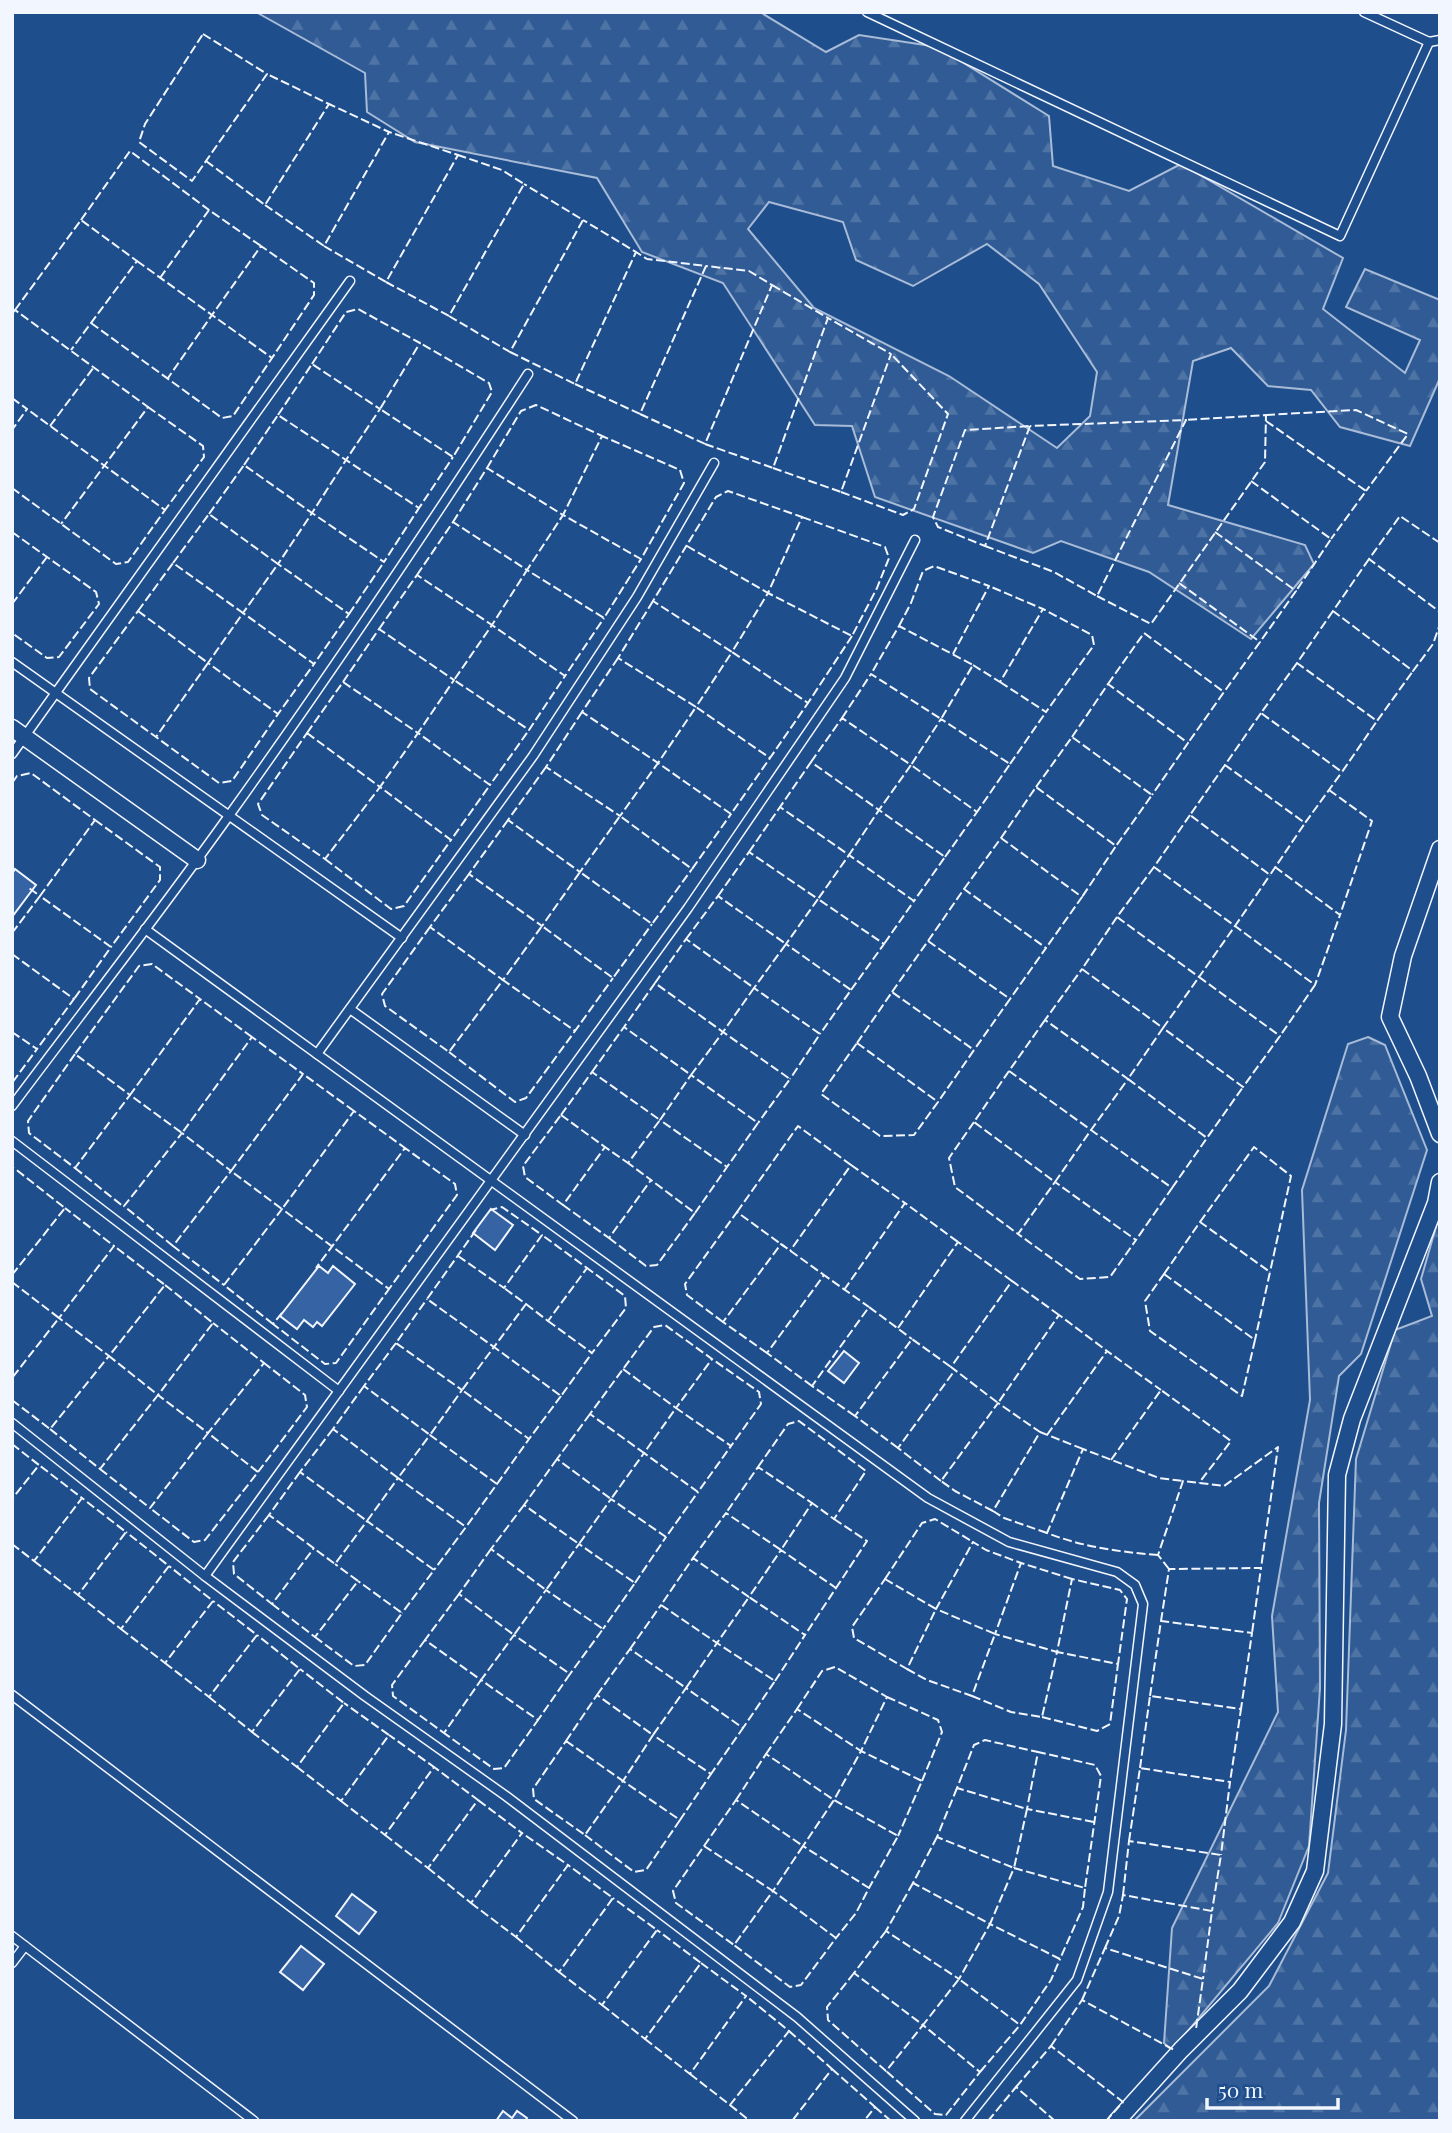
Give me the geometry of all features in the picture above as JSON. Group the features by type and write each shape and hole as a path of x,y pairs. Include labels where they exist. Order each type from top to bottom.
{"street":[{"path":"18,733 197,860"},
{"path":"1440,849 1403,956 1390,1017 1418,1076 1440,1134"},
{"path":"1117,2121 1181,2050 1240,1991 1292,1922 1315,1871 1333,1724 1337,1475 1352,1419 1436,1203 1440,1182"}],"lane":[{"path":"867,12 1340,236 1429,41"},
{"path":"1364,12 1429,41 1440,40"},
{"path":"12,754 18,733 56,693 350,281"},
{"path":"12,1106 230,815 436,516 528,374"},
{"path":"317,1054 533,756 637,597 714,463"},
{"path":"205,1576 688,908 845,678 915,540"},
{"path":"12,662 402,938"},
{"path":"145,929 928,1498 1009,1542 1116,1572 1135,1585 1143,1604 1108,1892 1077,1980 965,2121"},
{"path":"350,1009 525,1135"},
{"path":"12,1140 339,1391"},
{"path":"12,1423 205,1576 365,1696 506,1796 797,2017 915,2121"},
{"path":"12,1695 573,2121"},
{"path":"12,1936 254,2121"},
{"path":"12,1963 26,1946"}],"green space":[{"path":"256,12 760,12 826,52 859,35 938,47 1049,116 1053,166 1129,191 1181,164 1343,258 1323,309 1405,373 1420,340 1346,307 1365,269 1440,300 1440,378 1410,446 1340,427 1311,390 1268,386 1231,348 1193,361 1168,505 1305,545 1314,564 1251,639 1149,572 1061,541 1033,553 875,497 852,426 815,425 723,283 642,252 597,178 415,142 367,112 365,73","holes":["769,202 843,222 856,260 913,286 987,244 1039,284 1097,372 1090,416 1057,448 949,376 814,308 748,229"]},
{"path":"1368,1037 1385,1045 1427,1150 1361,1354 1339,1376 1319,1503 1320,1688 1309,1846 1278,1923 1172,2050 1164,2043 1172,1928 1278,1712 1272,1616 1310,1400 1302,1190 1348,1044"},
{"path":"1440,1213 1440,2121 1134,2121 1269,1986 1328,1873 1346,1730 1356,1459 1395,1330 1432,1316 1421,1279"}],"building":[{"path":"15,869 36,885 12,917 12,874"},
{"path":"491,1209 513,1225 495,1250 473,1233"},
{"path":"319,1266 328,1273 333,1266 355,1284 322,1326 317,1322 313,1327 304,1320 297,1329 280,1316"},
{"path":"844,1351 859,1363 844,1383 828,1371"},
{"path":"352,1894 376,1912 359,1934 336,1916"},
{"path":"301,1946 324,1964 303,1990 280,1972"},
{"path":"503,2111 512,2118 517,2111 527,2118 525,2121 496,2121"}],"fence":[{"path":"203,34 267,74 192,181 139,142 145,124 203,34"},
{"path":"206,161 265,205 329,104 267,74"},
{"path":"265,205 324,246 389,132 329,104"},
{"path":"324,246 386,282 458,155 389,132"},
{"path":"81,220 130,151 209,210"},
{"path":"386,282 449,316 524,184 502,170 458,155"},
{"path":"449,316 510,352 583,220 524,184"},
{"path":"160,278 209,210 261,246"},
{"path":"15,310 81,220 137,261 71,350"},
{"path":"510,352 575,384 636,252 583,220"},
{"path":"137,261 212,315 261,246 314,283 314,295 272,358"},
{"path":"575,384 640,414 706,266 647,259 636,252"},
{"path":"640,414 705,444 772,285 749,271 706,266"},
{"path":"705,444 773,468 828,318 772,285"},
{"path":"312,364 346,312 358,309 420,343 380,409 453,457 492,392 489,383 420,343"},
{"path":"12,314 15,310 148,407 61,524"},
{"path":"91,323 222,418 233,416 272,358 212,315 168,378"},
{"path":"773,468 841,492 891,354 828,318"},
{"path":"841,492 903,515 914,509 948,414 891,354"},
{"path":"278,415 312,364 380,409 346,460 419,508 453,457"},
{"path":"50,426 94,367"},
{"path":"12,398 27,409 12,430"},
{"path":"487,468 521,411 536,405 602,436 563,515 641,559 684,483 680,470 602,436"},
{"path":"148,407 203,446 204,457 165,510"},
{"path":"12,488 116,564 128,562 165,510 27,409"},
{"path":"1266,415 1356,410 1408,434 1366,491"},
{"path":"244,465 278,415 346,460 312,513 384,562 419,508"},
{"path":"1097,596 1151,624 1265,462 1266,415 1186,420"},
{"path":"985,546 1054,572 1097,596 1186,420 1030,426"},
{"path":"1266,421 1366,491 1331,539"},
{"path":"1030,426 985,546 938,527 933,517 965,430 1030,426"},
{"path":"209,514 244,465 312,513 278,564 349,614 314,664"},
{"path":"453,522 487,468 563,515 527,570 604,618 641,559"},
{"path":"1251,481 1331,539 1296,591"},
{"path":"687,546 768,593 802,517 728,491 716,497 653,601 732,652 768,593 852,636 889,558 885,547 802,517"},
{"path":"173,563 209,514 278,564 243,613 314,664 278,714"},
{"path":"1440,543 1400,516 1369,559 1440,612"},
{"path":"417,575 453,522 527,570 492,625 565,676 604,618"},
{"path":"12,532 96,592 99,604 59,657 47,658 12,633"},
{"path":"1215,532 1296,591 1260,642"},
{"path":"12,604 47,557"},
{"path":"1369,559 1333,611 1413,671 1433,644 1440,624"},
{"path":"349,614 384,562"},
{"path":"138,611 173,563 243,613 208,663 278,714 232,781 219,783 156,737"},
{"path":"899,626 923,571 934,566 989,586 953,654"},
{"path":"379,629 417,575 492,625 454,680 529,730 565,676"},
{"path":"1179,583 1260,642 1224,692"},
{"path":"973,665 1000,682 1043,609 989,586"},
{"path":"653,601 618,658 696,707 732,652 808,703 852,636"},
{"path":"1000,682 1046,712 1094,645 1092,635 1043,609"},
{"path":"138,611 208,663 156,737 90,689 89,678 138,611"},
{"path":"1333,611 1297,663 1377,721 1413,671"},
{"path":"842,718 871,674 941,719 973,665 899,626 871,674"},
{"path":"343,682 379,629 454,680 418,733 490,785 529,730"},
{"path":"1108,684 1144,633 1224,692 1188,743"},
{"path":"618,658 582,712 658,763 696,707 770,758 808,703"},
{"path":"1297,663 1261,713 1342,772 1377,721"},
{"path":"307,733 343,682 418,733 380,787 451,840 490,785"},
{"path":"1072,737 1108,684 1188,743 1152,795"},
{"path":"582,712 546,767 620,816 658,763 731,814 770,758"},
{"path":"1010,764 1046,712"},
{"path":"1261,713 1225,765 1305,823 1342,772"},
{"path":"811,762 842,718 911,765 879,810 945,857 914,901"},
{"path":"945,857 977,812 911,765 941,719 1010,764 977,812"},
{"path":"307,733 380,787 325,859 262,815 258,804 307,733"},
{"path":"1036,787 1072,737 1152,795 1116,846"},
{"path":"749,852 780,807 849,855 879,810 811,762 780,807"},
{"path":"1225,765 1190,815 1270,875 1305,823"},
{"path":"546,767 508,820 580,872 620,816 692,869 731,814"},
{"path":"12,783 17,776 31,773 95,820 40,896 29,888"},
{"path":"1001,838 1036,787 1116,846 1082,897"},
{"path":"1329,790 1372,821 1340,915"},
{"path":"1190,815 1154,867 1235,926 1270,875"},
{"path":"95,820 160,867 160,880 111,947"},
{"path":"508,820 469,874 542,926 580,872 652,924 692,869"},
{"path":"964,889 1001,838 1082,897 1046,948"},
{"path":"325,859 391,909 404,906 451,840"},
{"path":"718,896 749,852 818,899 786,944 851,990 820,1034"},
{"path":"851,990 884,944 818,899 849,855 914,901 884,944"},
{"path":"1154,867 1117,917 1199,977 1235,926 1315,985 1280,1036"},
{"path":"1275,867 1340,915 1315,985"},
{"path":"469,874 430,927 503,980 542,926 613,978 652,924"},
{"path":"928,941 964,889 1046,948 1010,999"},
{"path":"12,933 40,896 111,947 74,999"},
{"path":"686,939 718,896 786,944 754,988 820,1034 790,1079"},
{"path":"1117,917 1082,969 1163,1028 1199,977 1280,1036 1243,1087 1163,1028 1128,1079 1207,1138 1243,1087"},
{"path":"430,927 382,994 385,1006 449,1052 503,980 575,1031 613,978"},
{"path":"655,983 686,939 754,988 723,1032 790,1079 758,1123"},
{"path":"892,992 928,941 1010,999 974,1050"},
{"path":"12,954 74,999 37,1049"},
{"path":"75,1054 28,1121 29,1133 75,1168 130,1095 75,1054 139,966 152,964 200,999"},
{"path":"1045,1020 1009,1071 1091,1130 1128,1079 1045,1020 1082,969"},
{"path":"592,1072 624,1027 691,1075 723,1032 655,983 624,1027"},
{"path":"857,1043 892,992 974,1050 938,1102"},
{"path":"252,1037 200,999 130,1095 182,1133 252,1037 303,1074"},
{"path":"449,1052 515,1102 526,1098 575,1031"},
{"path":"12,1032 37,1049 12,1083"},
{"path":"857,1043 938,1102 914,1135 880,1136 821,1094 857,1043"},
{"path":"1009,1071 974,1122 1055,1182 1091,1130 1172,1188 1136,1240"},
{"path":"561,1115 592,1072 660,1120 628,1163 605,1147"},
{"path":"354,1111 303,1074 231,1171 282,1209 354,1111 405,1148"},
{"path":"695,1213 727,1167 660,1120 691,1075 758,1123 727,1167"},
{"path":"561,1115 605,1147 563,1205 525,1177 523,1166 561,1115"},
{"path":"974,1122 949,1158 955,1187 1018,1234 1055,1182 1136,1240 1110,1277 1080,1279 1018,1234"},
{"path":"737,1212 798,1126 851,1165 790,1251"},
{"path":"173,1246 124,1206 182,1133 231,1171 173,1246 224,1285"},
{"path":"1172,1188 1207,1138"},
{"path":"1200,1222 1254,1147 1291,1176 1270,1272"},
{"path":"273,1324 224,1285 282,1209 389,1289 457,1195 455,1184 405,1148 316,1268"},
{"path":"563,1205 609,1238 651,1180 628,1163"},
{"path":"851,1165 905,1203"},
{"path":"12,1275 65,1208 14,1168"},
{"path":"75,1168 124,1207"},
{"path":"609,1238 646,1266 657,1265 695,1213 651,1180"},
{"path":"844,1290 905,1203 958,1242"},
{"path":"458,1256 504,1288 542,1235 502,1207 490,1210"},
{"path":"12,1400 50,1429 109,1356 59,1318 114,1246 65,1208"},
{"path":"723,1322 687,1295 685,1284 737,1212 785,1247"},
{"path":"1164,1274 1200,1222 1270,1272 1255,1340"},
{"path":"476,1230 427,1299 494,1347 526,1304 504,1288"},
{"path":"526,1304 548,1321 587,1268 542,1235"},
{"path":"898,1328 958,1242 1012,1281"},
{"path":"767,1353 723,1322 781,1244 824,1275"},
{"path":"50,1429 100,1469 158,1395 109,1356 165,1285 114,1246"},
{"path":"548,1321 592,1353 626,1308 625,1296 587,1268"},
{"path":"1164,1274 1255,1340 1242,1396 1150,1331 1145,1301 1164,1274"},
{"path":"812,1386 767,1353 824,1275 869,1307"},
{"path":"1059,1315 1012,1281 951,1367 998,1403 1059,1315 1107,1351"},
{"path":"12,1282 59,1318 12,1378"},
{"path":"165,1285 213,1323 158,1395 208,1433 264,1363 213,1323"},
{"path":"282,1313 273,1324 325,1364 336,1363 389,1289"},
{"path":"396,1343 364,1386 430,1435 462,1390 396,1343 427,1299"},
{"path":"855,1416 812,1386 869,1307 912,1339"},
{"path":"623,1369 676,1408 712,1359 665,1325 654,1327 590,1414 644,1453 676,1408 731,1446 761,1404 759,1392 712,1359"},
{"path":"898,1448 855,1416 912,1339 951,1367"},
{"path":"561,1396 529,1439 462,1390 494,1347 561,1396 592,1353"},
{"path":"1047,1435 1107,1351 1161,1390"},
{"path":"258,1472 307,1407 305,1395 264,1363"},
{"path":"941,1481 898,1448 955,1370"},
{"path":"364,1386 333,1429 398,1478 430,1435 497,1484 466,1527"},
{"path":"1111,1460 1161,1390 1231,1441 1199,1483"},
{"path":"993,1511 941,1481 998,1403 1040,1432"},
{"path":"590,1414 557,1459 611,1499 644,1453 698,1492 731,1446"},
{"path":"758,1467 788,1424 799,1421 866,1471 834,1519 812,1503"},
{"path":"333,1429 300,1472 367,1521 398,1478 466,1527 434,1570"},
{"path":"1047,1533 1004,1518 993,1511 1040,1432 1083,1449"},
{"path":"100,1469 150,1508 208,1433 258,1472 205,1540 194,1542 150,1508"},
{"path":"497,1484 529,1439"},
{"path":"12,1444 39,1465 12,1499"},
{"path":"1169,1569 1158,1555 1183,1481 1224,1486 1278,1447 1261,1568"},
{"path":"1158,1555 1102,1548 1047,1533 1083,1449 1159,1478 1183,1481"},
{"path":"557,1459 524,1505 579,1544 611,1499 666,1537 698,1492"},
{"path":"12,1544 34,1561 82,1498 39,1465"},
{"path":"693,1558 726,1513 781,1550 812,1503 758,1467 726,1513"},
{"path":"300,1472 269,1515 335,1564 367,1521 434,1570 402,1613"},
{"path":"34,1561 78,1595 126,1532 82,1498"},
{"path":"524,1505 491,1549 546,1590 579,1544 635,1583 603,1629"},
{"path":"269,1515 233,1562 234,1574 272,1604 314,1548"},
{"path":"834,1519 867,1541 836,1588"},
{"path":"885,1579 922,1523 935,1519 973,1542"},
{"path":"78,1595 121,1629 169,1566 126,1532"},
{"path":"635,1583 666,1537"},
{"path":"907,1669 927,1680 972,1696 995,1634 936,1609 973,1542 986,1550 1021,1563"},
{"path":"491,1549 459,1594 514,1635 546,1590 603,1629 570,1674"},
{"path":"775,1681 805,1635 749,1597 717,1643 661,1605 693,1558 749,1597 781,1550 836,1588 805,1635"},
{"path":"972,1696 1011,1712 1042,1717 1057,1652 995,1634 1021,1563 1072,1579"},
{"path":"272,1604 315,1637 358,1581 335,1564"},
{"path":"121,1629 165,1663 213,1601 169,1566"},
{"path":"1161,1621 1169,1569 1261,1568 1252,1633"},
{"path":"885,1579 936,1609 907,1669 854,1638 852,1627 885,1579"},
{"path":"1042,1717 1097,1731 1110,1724 1118,1664 1057,1652 1072,1579 1120,1590 1127,1599 1118,1664"},
{"path":"315,1637 354,1666 365,1665 402,1613 358,1581"},
{"path":"459,1594 425,1640 481,1680 514,1635 570,1674 538,1720"},
{"path":"165,1663 209,1697 257,1635 213,1601"},
{"path":"630,1649 661,1605"},
{"path":"1150,1696 1161,1621 1252,1633 1241,1709"},
{"path":"209,1697 252,1732 300,1669 257,1635"},
{"path":"425,1640 392,1685 393,1696 444,1733 481,1680 538,1720 504,1768 494,1769 444,1733"},
{"path":"597,1695 630,1649 686,1688 717,1643 775,1681 743,1728"},
{"path":"797,1709 822,1671 835,1667 887,1697 861,1751 922,1781 898,1836"},
{"path":"252,1732 297,1767 344,1703 300,1669"},
{"path":"566,1741 597,1695 653,1735 686,1688 743,1728 711,1774"},
{"path":"1140,1768 1150,1696 1241,1709 1230,1782"},
{"path":"887,1697 938,1720 942,1732 922,1781"},
{"path":"297,1767 341,1801 389,1735 344,1703"},
{"path":"766,1754 797,1709 861,1751 834,1800 898,1836 869,1888"},
{"path":"341,1801 385,1835 434,1767 389,1735"},
{"path":"585,1835 634,1872 646,1870 680,1820 623,1781 653,1735 711,1774 680,1820"},
{"path":"957,1788 937,1837 1014,1868 1027,1809 957,1788 974,1745 985,1740 1038,1752"},
{"path":"566,1741 623,1781 585,1835 534,1799 533,1789 566,1741"},
{"path":"937,1837 913,1883 990,1924 1014,1868 1085,1888 1101,1776 1095,1765 1038,1752 1027,1809 1094,1822"},
{"path":"736,1800 766,1754 834,1800 803,1846 869,1888 856,1913 836,1938"},
{"path":"385,1835 428,1868 478,1800 434,1767"},
{"path":"1129,1841 1140,1768 1230,1782 1221,1855"},
{"path":"428,1868 471,1903 522,1833 478,1800"},
{"path":"704,1846 736,1800 803,1846 773,1891 836,1938 801,1985 790,1987 734,1945"},
{"path":"471,1903 516,1937 568,1865 522,1833"},
{"path":"1123,1895 1129,1841 1221,1855 1212,1911"},
{"path":"704,1846 773,1891 734,1945 676,1903 673,1891 704,1846"},
{"path":"516,1937 559,1972 613,1898 568,1865"},
{"path":"913,1883 886,1931 959,1979 990,1924 1060,1959 1083,1907 1085,1888"},
{"path":"1105,1948 1119,1916 1123,1895 1212,1911 1203,1979"},
{"path":"559,1972 602,2005 657,1930 613,1898"},
{"path":"602,2005 645,2039 701,1963 657,1930"},
{"path":"886,1931 854,1973 923,2025 959,1979 1020,2025 1051,1980 1060,1959"},
{"path":"1082,2000 1105,1948 1203,1979 1196,2029"},
{"path":"645,2039 690,2074 746,1996 701,1963"},
{"path":"854,1973 827,2007 828,2020 886,2071 923,2025 980,2072 946,2115 935,2114 886,2071"},
{"path":"690,2074 730,2105 789,2031 746,1996"},
{"path":"1051,2046 1082,2000 1176,2051"},
{"path":"980,2072 1020,2025"},
{"path":"789,2031 832,2069 792,2121"},
{"path":"1016,2087 1051,2046 1123,2102 1106,2121"},
{"path":"832,2069 875,2107 864,2121"},
{"path":"988,2121 1016,2087 1055,2121"},
{"path":"730,2105 750,2121"},
{"path":"875,2107 891,2121"}]}
